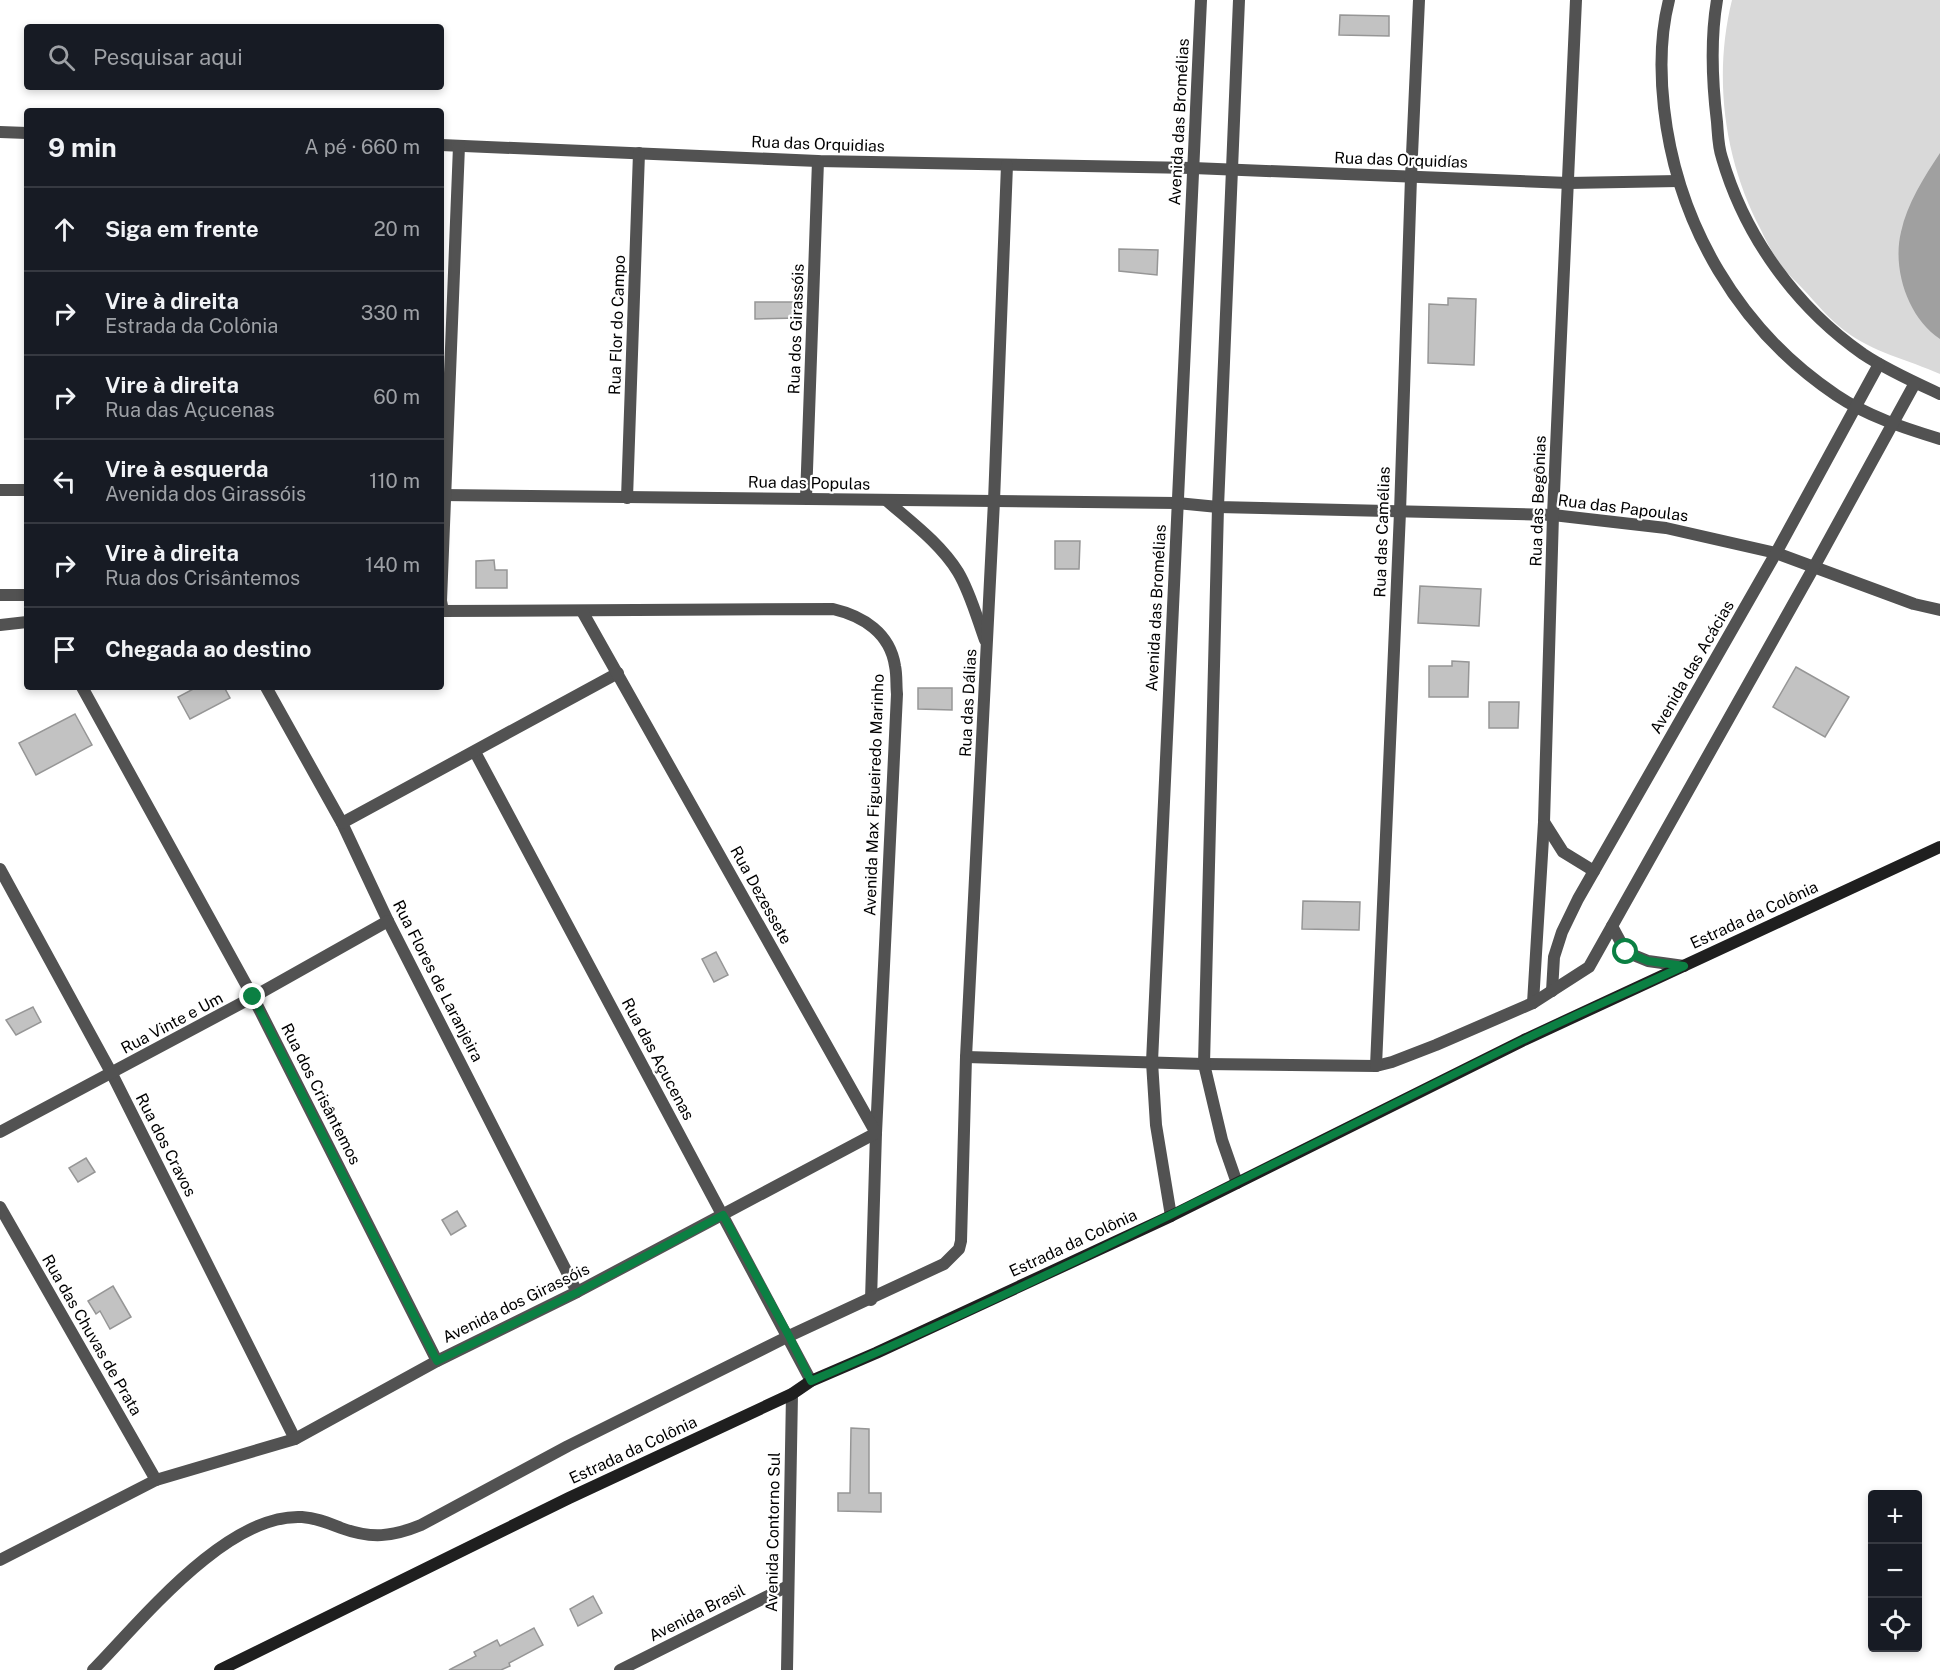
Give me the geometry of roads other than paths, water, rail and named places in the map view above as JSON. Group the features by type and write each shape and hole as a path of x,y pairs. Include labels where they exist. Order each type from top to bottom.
{"main road":[{"name":"Estrada da Colônia","path":"220,1670 569,1498 792,1394 811,1381 1171,1216 1524,1040 1940,847"}],"street":[{"name":"Avenida das Bromélias","path":"1171,1216 1156,1125 1152,1062 1201,0"},
{"path":"1238,1183 1222,1140 1204,1064 1218,507 1239,0"},
{"name":"Rua das Camélias","path":"1376,1066 1419,0"},
{"name":"Rua das Begônias","path":"1533,1003 1544,822 1553,515 1576,0"},
{"path":"1669,0 1662,50 1662,90 1670,152 1695,228 1712,261 1754,320 1778,347 1806,372 1854,406 1893,423 1940,439"},
{"path":"1717,0 1713,24 1713,90 1721,156 1740,208 1761,245 1792,289 1838,334 1879,364 1940,394"},
{"path":"0,132 24,133"},
{"name":"Rua das Orquidias","path":"444,145 818,161 1193,168"},
{"path":"444,473 459,146"},
{"name":"Rua Flor do Campo","path":"627,498 639,153"},
{"name":"Rua dos Girassóis","path":"806,498 818,161"},
{"name":"Rua das Dálias","path":"871,1300 944,1264 959,1250 961,1241 966,1057 994,501 1007,165"},
{"name":"Rua das Orquidías","path":"1193,168 1568,183 1678,181"},
{"name":"Avenida das Acácias","path":"1552,991 1554,957 1562,932 1594,871 1776,553 1854,406 1879,364"},
{"path":"966,1057 1376,1066 1436,1046 1533,1003 1589,967 1915,383"},
{"path":"0,490 24,490"},
{"name":"Rua das Populas","path":"444,495 1177,503 1218,507"},
{"path":"886,500 924,533 958,572 987,645"},
{"name":"Rua das Papoulas","path":"1218,507 1553,515 1665,528 1776,553 1914,604 1940,610"},
{"path":"0,595 24,595"},
{"name":"Avenida Max Figueiredo Marinho","path":"444,606 582,611 833,609 854,614 875,628 887,644 895,664 897,694 876,1133 871,1300"},
{"name":"Rua Dezessete","path":"582,611 876,1133"},
{"path":"0,624 24,622"},
{"path":"342,824 618,673"},
{"name":"Rua dos Crisântemos","path":"84,690 253,997 437,1361"},
{"name":"Rua Flores de Laranjeira","path":"268,690 342,824 388,921 578,1292"},
{"name":"Rua das Açucenas","path":"476,752 811,1381"},
{"path":"1544,822 1563,852 1594,871"},
{"name":"Rua dos Cravos","path":"0,869 112,1074 295,1439"},
{"name":"Rua Vinte e Um","path":"0,1132 112,1074 388,921"},
{"path":"1612,926 1626,952 1648,961 1684,966"},
{"name":"Avenida dos Girassóis","path":"2,1555 156,1480 295,1439 437,1361 578,1292 876,1133"},
{"name":"Rua das Chuvas de Prata","path":"0,1208 156,1480"},
{"path":"93,1670 193,1568 254,1527 293,1516 326,1521 363,1535 399,1534 421,1526 568,1446 789,1336 871,1300"},
{"name":"Avenida Contorno Sul","path":"787,1670 792,1394"},
{"name":"Avenida Brasil","path":"620,1670 788,1586"}]}
